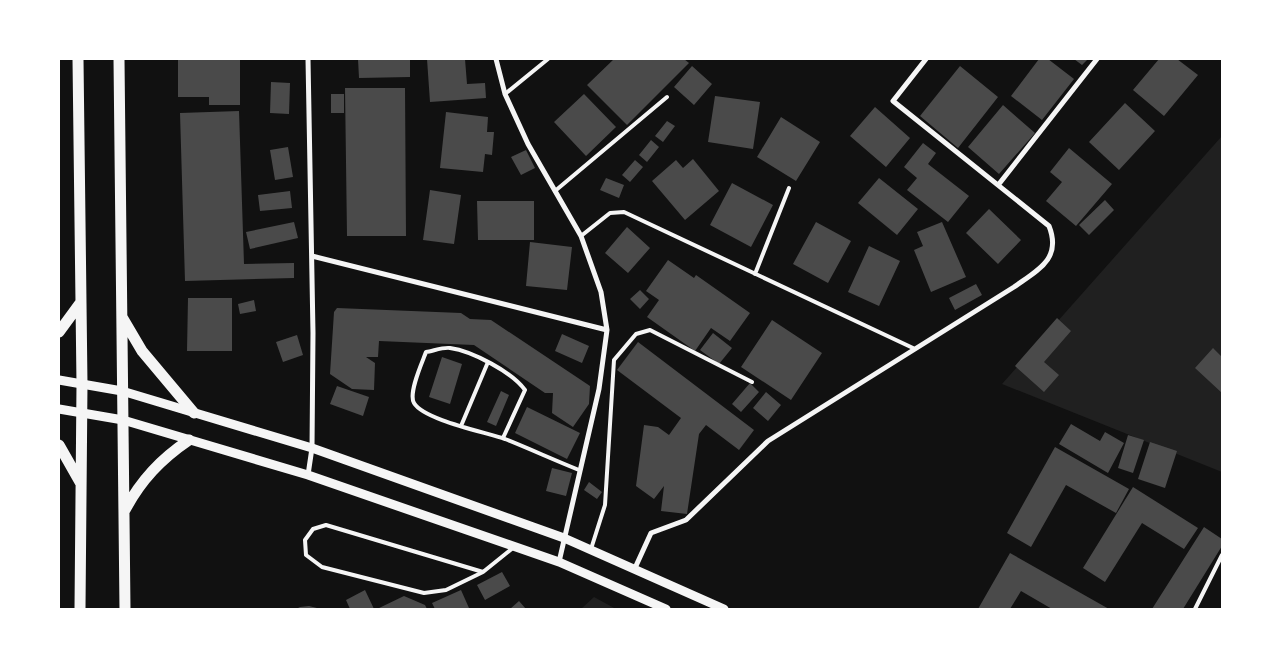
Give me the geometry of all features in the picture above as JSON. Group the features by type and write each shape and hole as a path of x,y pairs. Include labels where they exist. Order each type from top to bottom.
{"main road":[{"path":"78,59 82,384 80,609"},
{"path":"119,59 125,609"},
{"path":"59,332 81,302"},
{"path":"121,316 142,350 194,413"},
{"path":"124,512 138,486 154,468 165,456 189,440"},
{"path":"59,445 80,482"}],"street":[{"path":"308,59 312,256 312,448 308,475"},
{"path":"496,59 505,94 528,144 581,236 601,292 607,330 599,389 559,562"},
{"path":"635,568 651,533 686,520 768,441 1035,272 1047,262 1052,252 1054,238 1049,226 999,184 893,101 926,59"},
{"path":"999,184 1097,59"},
{"path":"312,256 607,330"},
{"path":"59,380 122,391 312,448 564,538 724,609"},
{"path":"59,409 123,420 308,475 559,562 666,609"}],"lane":[{"path":"505,94 548,59"},
{"path":"555,191 667,97"},
{"path":"755,274 789,188"},
{"path":"581,236 610,213 624,212 913,348"},
{"path":"591,550 604,505 614,360 636,334 650,330 752,382"},
{"path":"503,438 525,390 521,384 488,362 449,348 426,352 412,394 413,402 420,410 462,426 503,438 579,470"},
{"path":"462,426 488,362"},
{"path":"483,572 326,525 313,529 305,540 306,555 322,567 424,594 446,590 483,572 514,547"},
{"path":"1195,609 1222,555"}],"shaded area":[{"path":"1222,136 1222,472 1002,384"},
{"path":"594,597 616,609 581,609"}],"building":[{"path":"178,59 240,59 240,105 209,105 209,97 178,97"},
{"path":"358,59 410,59 410,77 359,78"},
{"path":"427,59 465,59 467,84 485,83 486,98 430,102"},
{"path":"614,59 684,59 689,63 627,125 587,85"},
{"path":"1039,59 1048,59 1074,79 1042,120 1011,96"},
{"path":"1074,59 1088,59 1082,65"},
{"path":"1159,59 1177,59 1198,75 1164,116 1133,90"},
{"path":"692,66 712,84 694,105 674,87"},
{"path":"960,66 998,97 958,148 920,116"},
{"path":"271,82 290,83 289,114 270,113"},
{"path":"345,88 405,88 406,236 347,236"},
{"path":"331,94 344,94 344,113 331,113"},
{"path":"584,94 616,127 586,156 554,122"},
{"path":"715,96 760,102 753,149 708,142"},
{"path":"1125,103 1155,131 1119,170 1089,142"},
{"path":"1003,105 1035,133 999,174 968,147"},
{"path":"875,107 910,138 886,167 850,136"},
{"path":"239,111 244,264 294,263 294,278 185,281 180,113"},
{"path":"446,112 488,117 487,132 494,132 492,155 485,154 483,172 440,168"},
{"path":"781,117 820,142 796,181 757,157"},
{"path":"667,121 675,126 663,142 655,136"},
{"path":"651,140 659,147 647,162 639,155"},
{"path":"923,143 936,153 928,164 969,196 948,222 907,190 917,178 904,167"},
{"path":"288,147 293,177 275,180 270,150"},
{"path":"1069,148 1112,184 1076,226 1046,201 1062,182 1050,172"},
{"path":"526,150 535,168 521,175 511,157"},
{"path":"693,159 719,191 685,220 652,181 676,160 683,168"},
{"path":"635,160 643,167 630,182 622,175"},
{"path":"606,178 624,185 619,198 600,190"},
{"path":"879,178 918,209 897,235 858,203"},
{"path":"732,183 773,205 751,247 710,225"},
{"path":"430,190 461,195 454,244 423,240"},
{"path":"290,191 292,208 260,211 258,195"},
{"path":"1105,200 1114,210 1089,235 1079,225"},
{"path":"477,201 534,201 534,240 478,240"},
{"path":"989,209 1021,240 998,264 966,233"},
{"path":"294,222 298,238 250,249 246,232"},
{"path":"816,222 851,241 828,283 793,264"},
{"path":"942,222 966,277 931,292 914,250 923,246 917,232"},
{"path":"627,227 650,248 628,273 605,253"},
{"path":"530,242 572,247 567,290 526,286"},
{"path":"869,246 900,261 879,306 848,292"},
{"path":"668,260 694,278 696,275 750,313 730,341 711,328 695,351 647,317 659,300 646,291"},
{"path":"976,284 982,295 955,310 949,298"},
{"path":"640,290 649,299 640,309 630,299"},
{"path":"188,298 232,298 232,351 187,351"},
{"path":"254,300 256,311 240,314 238,304"},
{"path":"337,308 461,313 470,319 491,320 590,386 589,404 573,427 552,413 553,393 545,393 474,345 379,341 378,357 366,357 375,363 374,390 352,389 330,374 334,312"},
{"path":"1057,318 1071,331 1044,362 1059,375 1044,392 1015,366"},
{"path":"772,320 822,353 791,400 741,367"},
{"path":"713,333 732,348 719,364 700,350"},
{"path":"562,334 589,346 582,363 555,351"},
{"path":"297,335 303,355 283,362 276,342"},
{"path":"638,342 754,430 739,450 706,425 699,434 687,514 661,511 664,486 654,499 636,486 644,425 658,427 669,435 681,418 617,370"},
{"path":"1213,348 1222,357 1222,393 1195,368"},
{"path":"442,357 462,364 450,404 429,397"},
{"path":"750,383 759,392 741,412 732,404"},
{"path":"337,386 369,397 363,416 330,404"},
{"path":"501,391 509,395 496,426 487,422"},
{"path":"766,392 781,405 768,421 753,408"},
{"path":"527,407 580,433 567,459 515,433"},
{"path":"1071,424 1100,441 1105,432 1124,443 1108,473 1059,444"},
{"path":"1128,435 1144,440 1133,473 1118,468"},
{"path":"1150,442 1177,451 1165,488 1138,479"},
{"path":"1055,447 1129,489 1116,513 1066,485 1031,547 1007,533"},
{"path":"552,468 572,473 566,496 546,491"},
{"path":"589,482 602,492 597,499 584,490"},
{"path":"1133,487 1198,528 1184,549 1142,523 1105,582 1083,568"},
{"path":"1204,527 1222,539 1222,546 1183,609 1152,609"},
{"path":"1010,553 1109,609 1052,609 1021,591 1010,609 978,609"},
{"path":"502,572 510,586 485,600 477,585"},
{"path":"365,590 374,609 350,609 346,600"},
{"path":"461,590 469,608 435,609 432,603"},
{"path":"404,596 425,605 427,609 377,609"},
{"path":"519,601 526,609 510,609"},
{"path":"309,606 321,609 296,609 300,607"}]}
